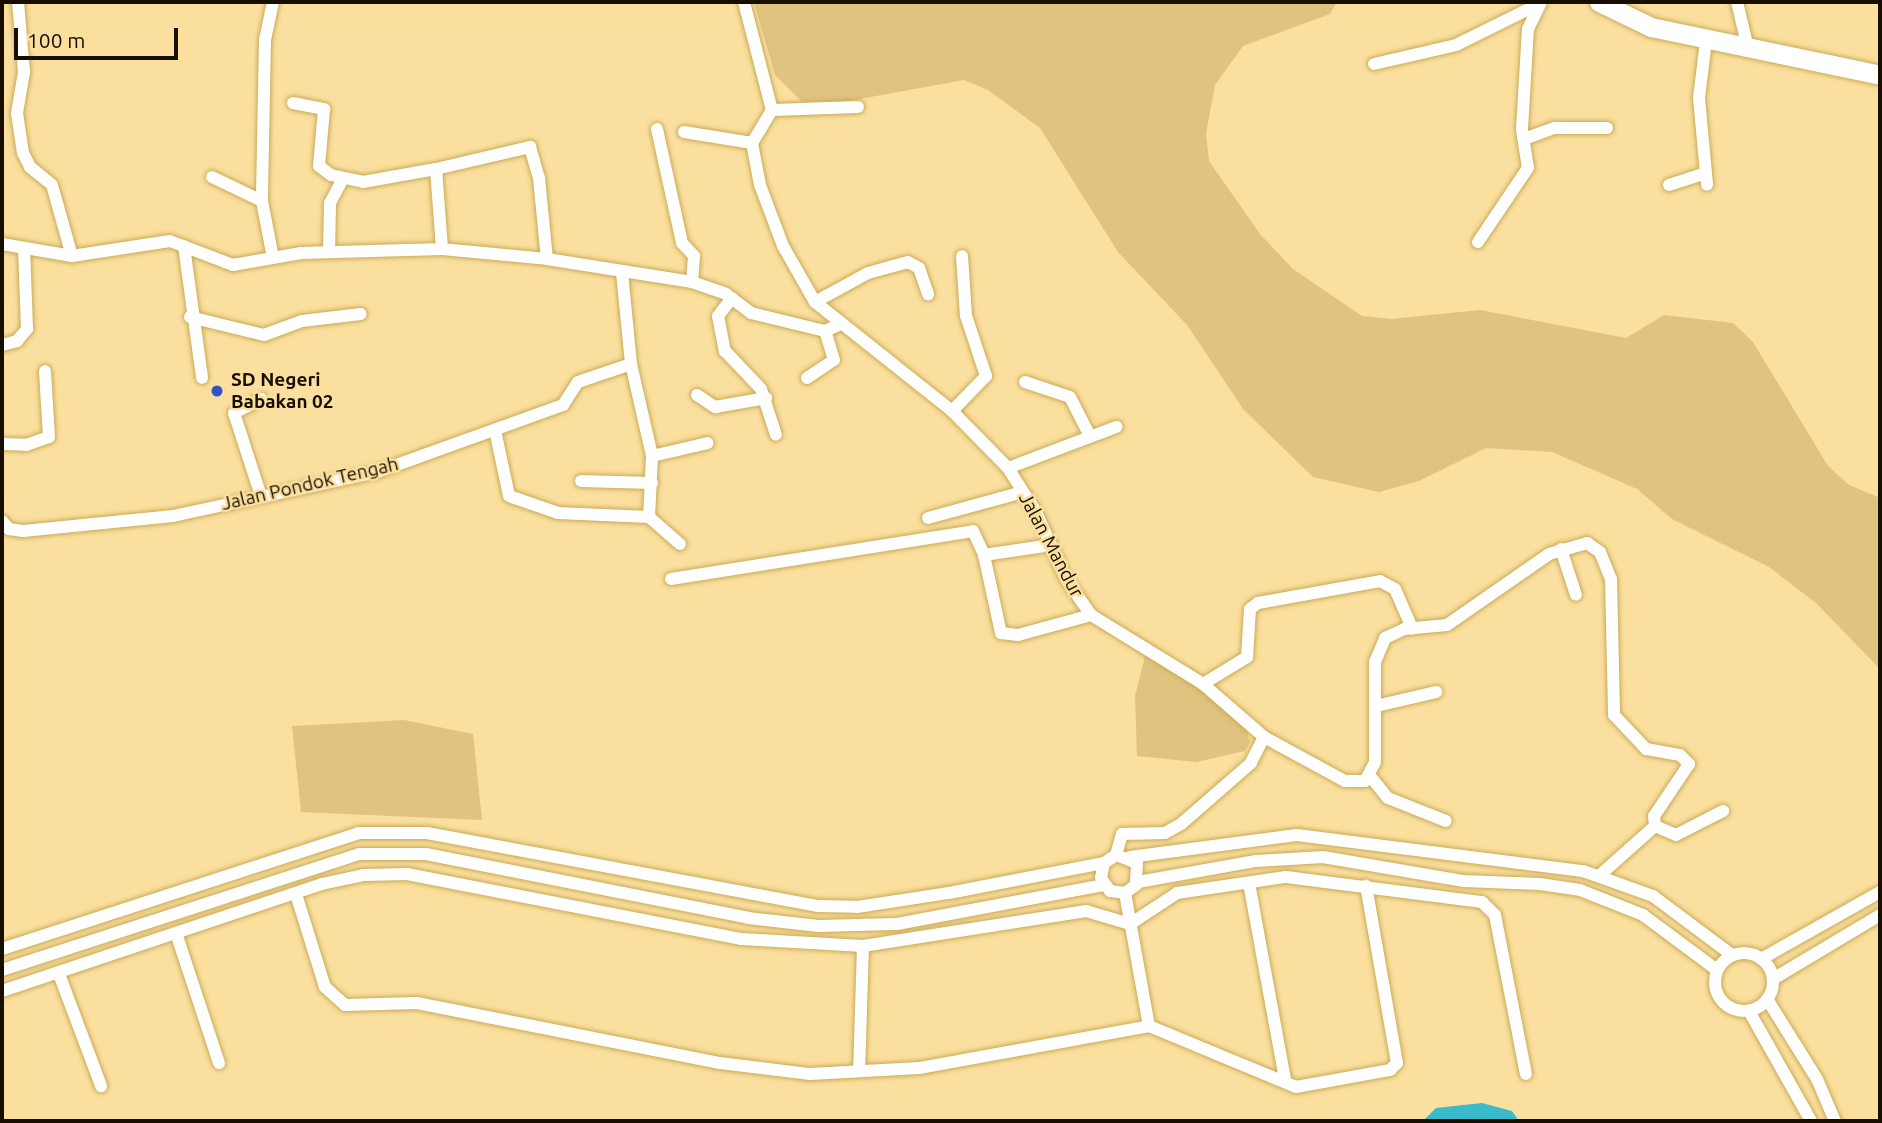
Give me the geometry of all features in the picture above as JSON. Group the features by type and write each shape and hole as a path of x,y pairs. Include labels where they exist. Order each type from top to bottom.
{"main road":[{"path":"1598,2 1629,19 1706,41 1880,75"}],"street":[{"path":"18,2 24,72 17,113 23,153 30,167 52,185 72,256"},
{"path":"272,2 265,38 262,201 273,258"},
{"path":"684,132 752,142 772,110 744,2"},
{"path":"1737,2 1748,48"},
{"path":"1374,64 1457,45 1539,3"},
{"path":"1478,242 1525,176 1528,29 1539,3"},
{"path":"1669,185 1706,179 1699,98 1706,41"},
{"path":"293,103 324,108 319,166 342,180 363,182 436,169 530,147 539,178 547,258"},
{"path":"772,110 858,107"},
{"path":"1524,139 1555,128 1607,128"},
{"path":"657,129 682,243 694,256 692,282"},
{"name":"Jalan Mandur","path":"752,142 771,216 815,302 952,411 1008,468 1051,545 1066,579 1091,615 1203,684 1264,737 1345,781 1359,783 1370,776"},
{"path":"436,169 442,249"},
{"path":"212,177 262,201"},
{"path":"329,252 330,203 342,180"},
{"path":"2,244 72,256 152,242 184,246 233,265 329,252 442,249 547,258 622,273 692,282 732,298 751,313 825,331 841,324"},
{"path":"184,246 190,317 202,378"},
{"path":"2,345 17,341 27,328 24,248"},
{"path":"952,411 986,376 965,316 962,256"},
{"path":"815,302 868,273 908,262 919,268 928,294"},
{"path":"622,273 631,364 652,456 649,517"},
{"path":"732,298 718,316 724,351 766,398 776,435"},
{"path":"190,317 264,335 302,321 361,314"},
{"path":"807,379 834,360 825,331"},
{"name":"Jalan Pondok Tengah","path":"2,521 15,531 147,520 260,493 377,472 563,405 578,382 631,364"},
{"path":"2,444 26,445 49,437 44,371"},
{"path":"1025,382 1067,395 1090,436"},
{"path":"697,395 715,407 766,398"},
{"path":"260,493 234,413 261,399"},
{"path":"1008,468 1116,426"},
{"path":"495,430 509,496 558,513 649,517 680,544"},
{"path":"652,456 708,443"},
{"path":"581,481 652,483"},
{"path":"928,517 1023,492"},
{"path":"671,579 973,531 984,555 1001,633 1018,635 1091,615"},
{"path":"1446,821 1388,797 1370,776 1381,644 1412,628 1447,625 1561,549 1587,542 1604,558 1611,579 1612,700 1619,725 1646,749 1680,755 1689,764 1654,816 1655,826"},
{"path":"984,555 1051,545"},
{"path":"1561,549 1576,595"},
{"path":"1203,684 1247,657 1250,609 1258,603 1380,580 1395,589 1412,628"},
{"path":"1376,706 1436,692"},
{"path":"2,949 358,832 427,834 818,906 893,903 1104,863 1116,855 1122,834 1165,833 1181,824 1251,763 1264,737"},
{"path":"1655,826 1676,835 1723,811"},
{"path":"1600,875 1655,826"},
{"path":"1116,855 1130,857 1297,835 1600,875 1653,896 1732,955 1761,959 1880,892"},
{"path":"2,970 359,853 426,854 748,918 819,926 897,924 1104,885 1125,893"},
{"path":"1130,857 1140,873 1138,882"},
{"path":"1125,893 1138,882 1256,862 1323,857 1464,881 1566,888 1643,915 1717,970"},
{"path":"1104,863 1104,885"},
{"path":"2,991 177,936 344,878 407,874 743,939 863,946 1086,911 1130,924 1177,893 1306,876 1482,902 1493,909 1526,1074"},
{"path":"1249,883 1285,1080"},
{"path":"296,894 321,979 334,999 345,1005 417,1003 751,1068 810,1074 919,1068 1149,1026 1285,1080 1308,1086 1390,1070 1396,1063 1366,886"},
{"path":"1125,893 1149,1026"},
{"path":"1732,955 1717,970 1716,992 1724,1004 1749,1010 1767,999 1773,979 1880,915"},
{"path":"177,936 219,1063"},
{"path":"859,1071 863,946"},
{"path":"1761,959 1773,979"},
{"path":"59,974 101,1086"},
{"path":"1767,999 1817,1079 1835,1121"},
{"path":"1749,1010 1811,1121"}],"shaded area":[{"path":"754,2 1337,2 1330,14 1243,46 1215,85 1206,134 1209,161 1260,234 1293,269 1362,316 1391,319 1480,310 1626,338 1664,315 1733,323 1753,342 1828,466 1849,485 1880,498 1880,669 1816,603 1769,567 1672,519 1637,489 1552,452 1486,448 1419,481 1379,492 1313,477 1243,409 1187,325 1118,252 1040,128 988,90 964,80 843,102 801,101 775,75"},
{"path":"1146,652 1219,701 1246,727 1250,742 1245,751 1196,762 1137,756 1135,696"},
{"path":"404,720 473,734 482,820 301,812 292,726"}],"water":[{"path":"1482,1103 1512,1111 1519,1121 1423,1121 1436,1108"}],"place":[{"name":"SD Negeri Babakan 02","path":"217,391"}]}
